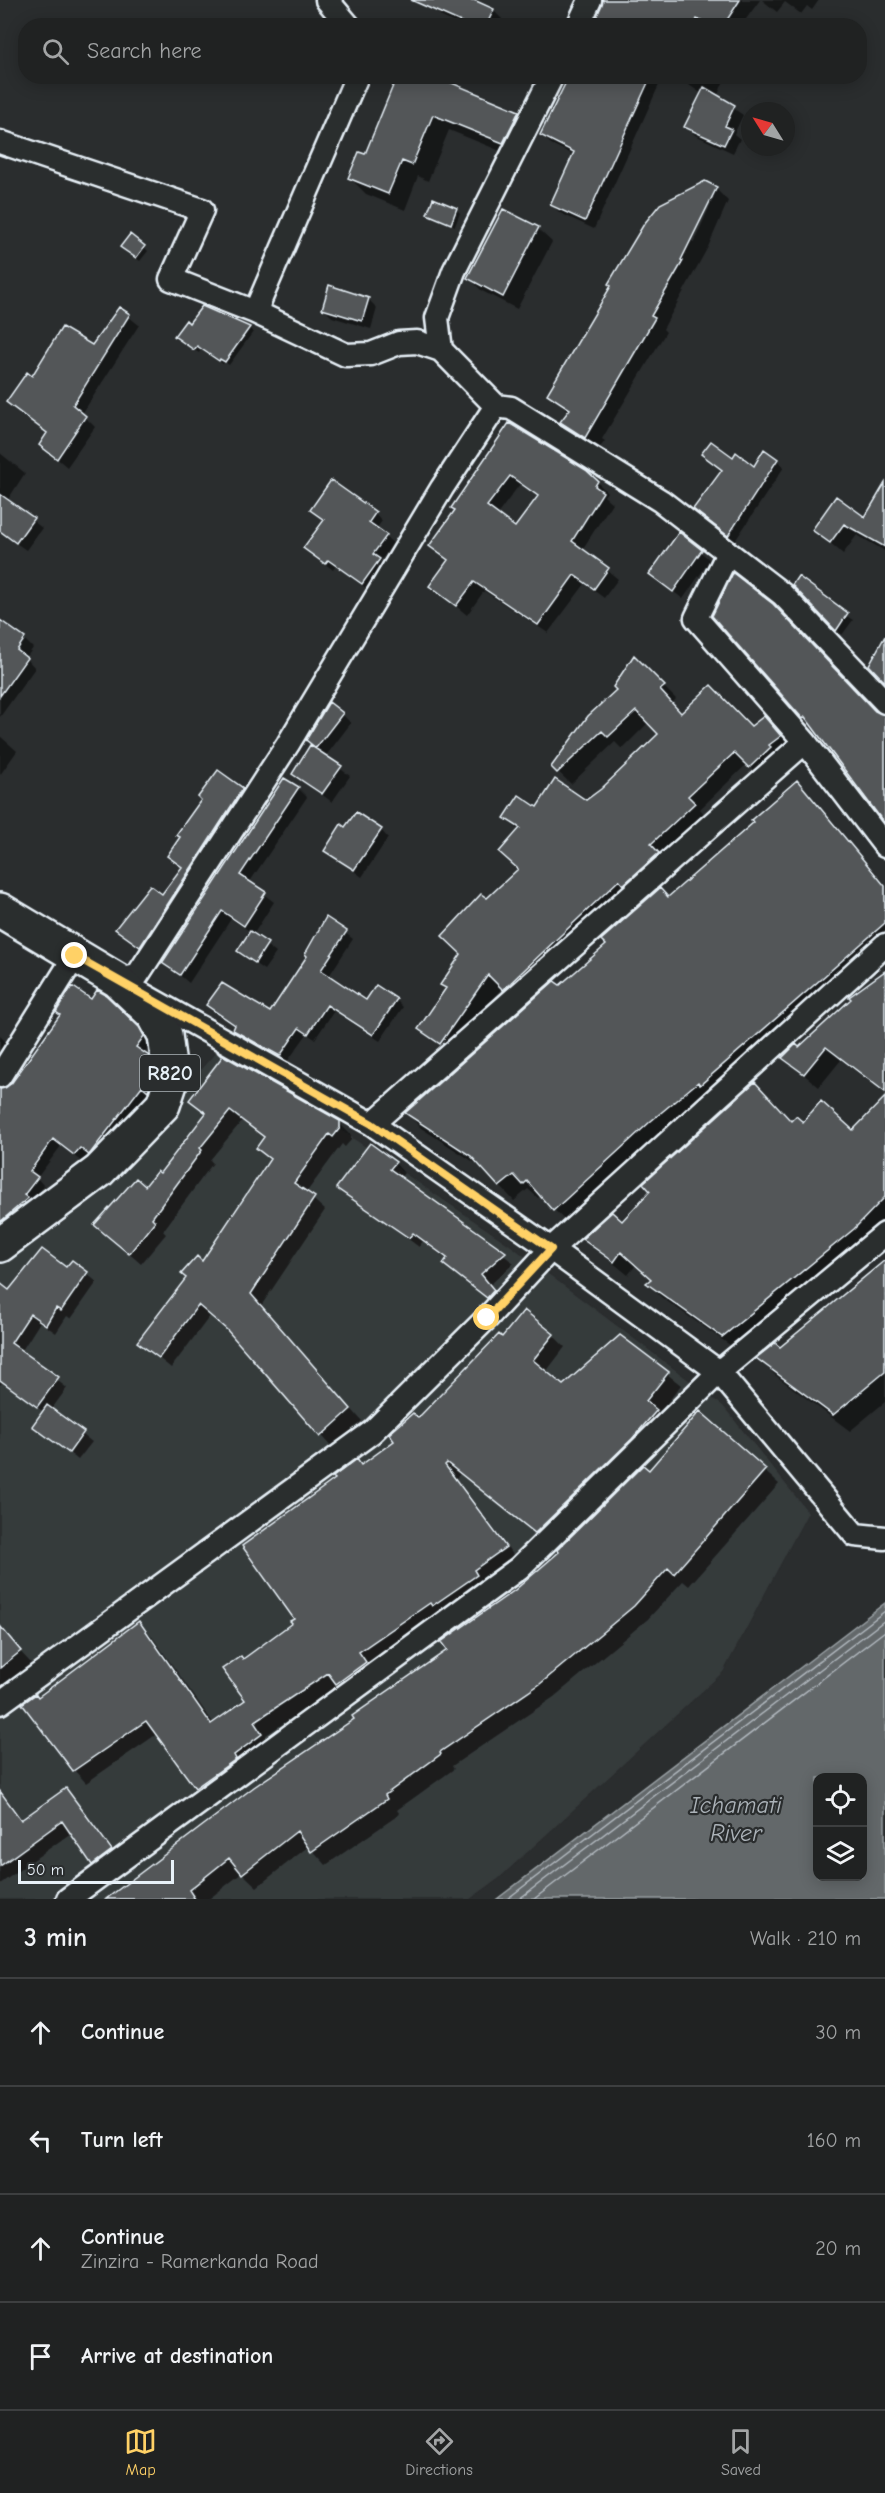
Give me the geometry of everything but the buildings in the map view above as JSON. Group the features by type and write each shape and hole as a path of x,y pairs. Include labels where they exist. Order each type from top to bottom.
{"main road":[{"name":"R820","path":"0,910 117,980 154,1015 165,1035 171,1081 163,1105 99,1171 0,1245"}],"street":[{"path":"327,0 342,18"},
{"path":"582,18 590,0"},
{"path":"255,312 354,84"},
{"path":"441,350 437,318 454,271 548,84"},
{"path":"0,142 202,210 171,279 255,312 345,355 371,354 399,343 417,342 441,350 496,406 511,408 661,501 782,594 885,702"},
{"path":"117,980 137,976 288,744 442,488 496,406"},
{"path":"728,553 696,618 805,742 885,846"},
{"path":"372,1124 805,742"},
{"path":"0,1703 372,1432 487,1318 551,1249 885,945"},
{"path":"0,1076 75,956"},
{"path":"117,980 372,1124 551,1249 719,1372 855,1535 885,1538"},
{"path":"68,1899 519,1568 719,1372 885,1234"}],"shaded area":[{"path":"220,1048 511,1246 723,1406 808,1512 723,1672 498,1879 470,1899 0,1899 0,1263 65,1221"}],"water":[{"name":"Ichamati River","path":"885,1603 885,1899 497,1899"}],"route":[{"path":"75,956 372,1124 551,1249 487,1318"}]}
